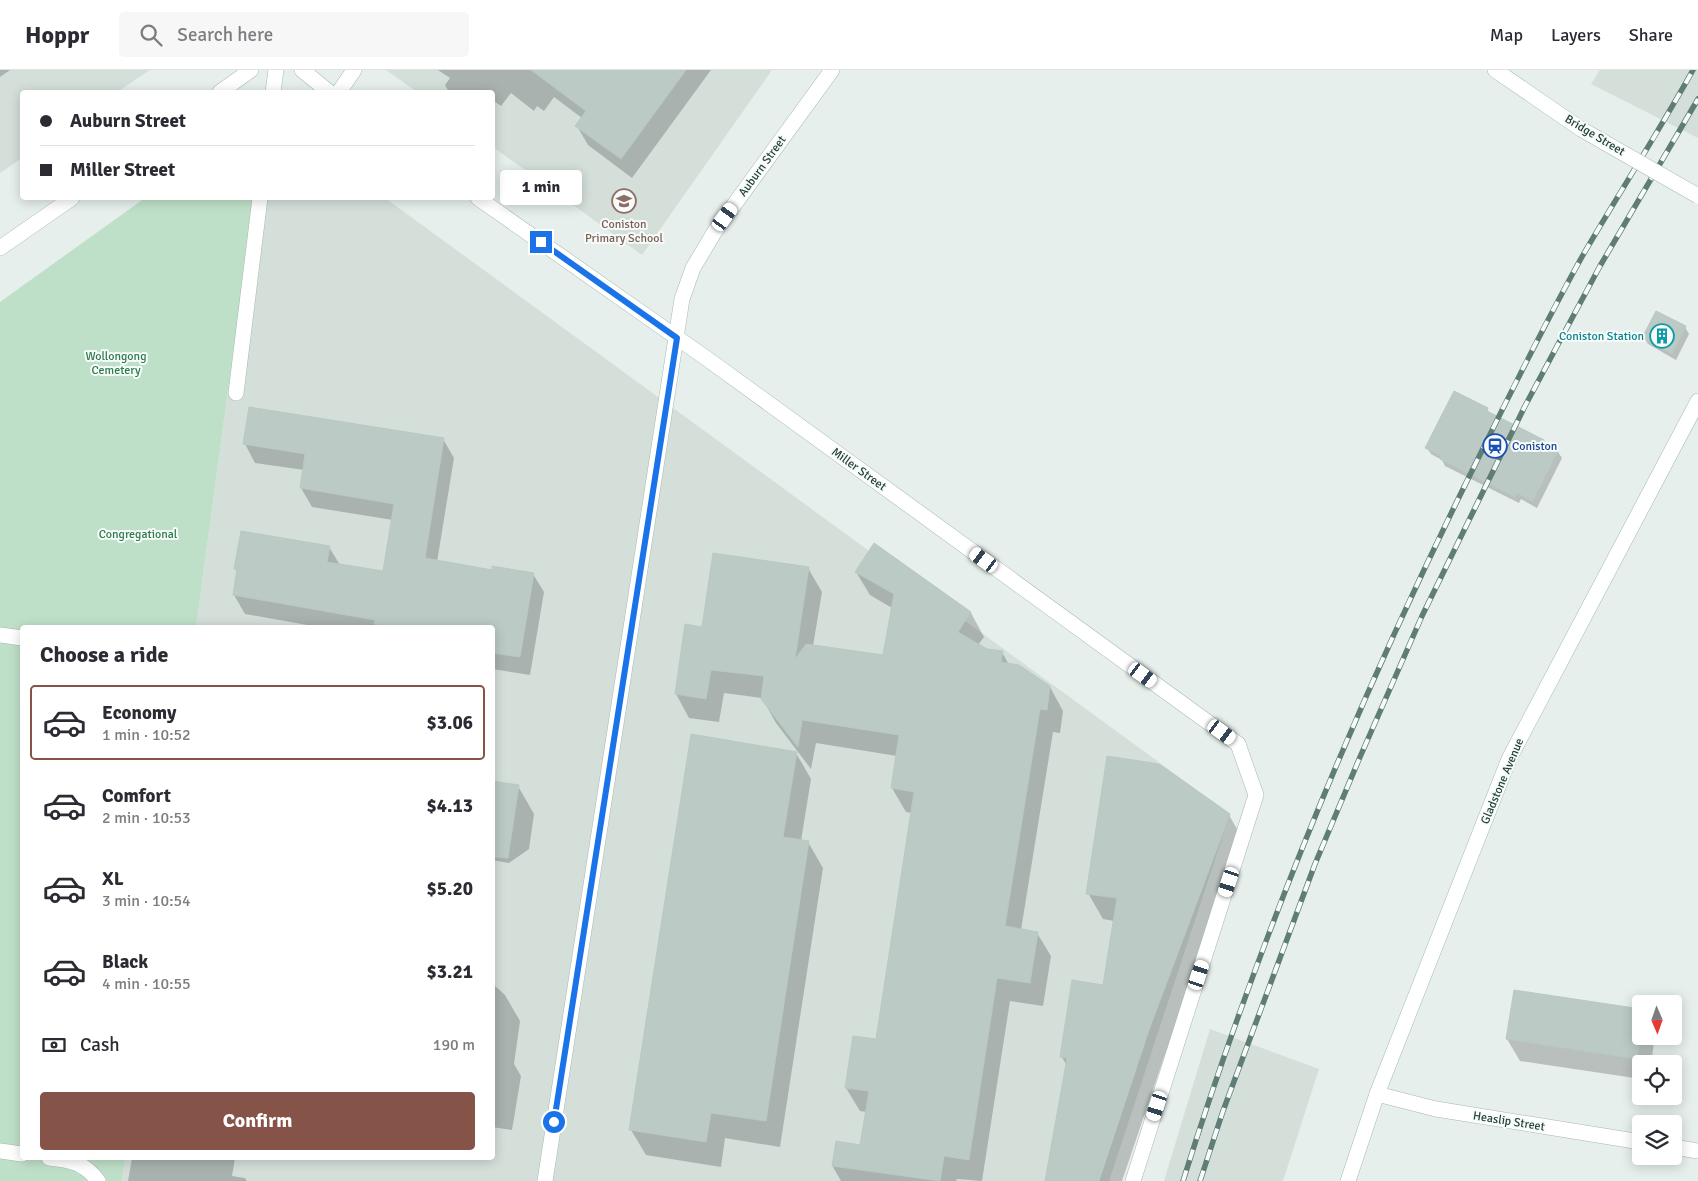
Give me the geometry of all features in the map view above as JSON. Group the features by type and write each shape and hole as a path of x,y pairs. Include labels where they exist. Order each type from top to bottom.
{"street":[{"path":"223,90 251,70"},
{"path":"273,90 276,70"},
{"path":"302,70 327,90"},
{"path":"340,90 354,70"},
{"name":"Auburn Street","path":"545,1181 682,300 693,268 715,231 832,70"},
{"name":"Bridge Street","path":"1495,70 1581,129 1698,196"},
{"path":"0,248 69,200"},
{"path":"236,393 260,200"},
{"name":"Miller Street","path":"481,200 677,338 1238,744 1256,795 1133,1181"},
{"name":"Gladstone Avenue","path":"1348,1181 1377,1094 1509,759 1698,400"},
{"path":"0,635 20,638"},
{"name":"Heaslip Street","path":"1377,1094 1436,1109 1632,1141"},
{"path":"1682,1149 1698,1151"},
{"path":"0,1151 20,1154"},
{"path":"70,1160 90,1170 98,1181"}],"shaded area":[{"path":"0,70 150,70 120,90 20,90 20,159 0,173"},
{"name":"Coniston Primary School","path":"386,70 772,70 642,255 495,148 495,90 414,90"},
{"path":"1600,70 1698,70 1698,138 1591,84"},
{"path":"254,200 388,200 1230,814 1109,1181 122,1181 125,1160 495,1160 495,625 196,625"},
{"path":"1210,1029 1319,1069 1283,1181 1164,1181"}],"green space":[{"name":"Wollongong Cemetery","path":"142,200 254,200 196,625 20,625 20,1160 125,1160 122,1181 0,1181 0,302"}],"building":[{"path":"531,70 686,70 621,159 575,126 586,111"},
{"name":"Coniston Station","path":"1656,311 1686,326 1672,354 1642,338"},
{"path":"1454,391 1488,408 1487,411 1544,440 1543,443 1558,451 1533,501 1517,493 1515,497 1440,459 1441,456 1425,448"},
{"path":"249,407 444,438 425,558 492,570 492,566 534,573 520,657 495,653 495,625 380,625 374,624 375,620 233,595 237,569 234,569 241,531 330,546 327,562 383,571 394,504 300,488 305,454 243,444"},
{"path":"874,543 971,612 958,632 987,649 1003,651 1001,662 1019,665 1050,686 1047,710 1040,709 1005,926 1038,932 1030,983 997,978 969,1160 944,1156 940,1181 832,1166 836,1141 860,1145 869,1091 845,1088 853,1036 876,1039 914,792 891,788 899,735 802,720 798,747 761,699 764,676 711,670 706,699 675,694 685,624 702,627 713,553 809,567 795,659 806,644 883,655 894,594 855,572"},
{"path":"691,734 797,752 783,837 809,841 766,1121 711,1113 706,1142 629,1130"},
{"path":"1107,756 1159,764 1230,814 1149,1030 1099,1181 1045,1181 1067,1058 1060,1057 1072,980 1103,985 1117,898 1086,894"},
{"path":"495,781 519,785 508,858 495,857"},
{"path":"1514,990 1632,1008 1632,1045 1639,1045 1638,1055 1632,1055 1632,1058 1506,1039"}],"railway":[{"path":"1183,1181 1243,1003 1310,828 1424,570 1522,369 1552,312 1583,255 1693,70"},
{"path":"1200,1181 1223,1111 1315,864 1422,616 1525,406 1600,266 1698,99"}],"place":[{"name":"Coniston Primary School","path":"624,201"},
{"name":"Coniston Station","path":"1662,336"},
{"name":"Coniston","path":"1495,446"}],"route":[{"path":"541,242 677,338 554,1122"}],"park label":[{"name":"Congregational","path":"138,534"}]}
